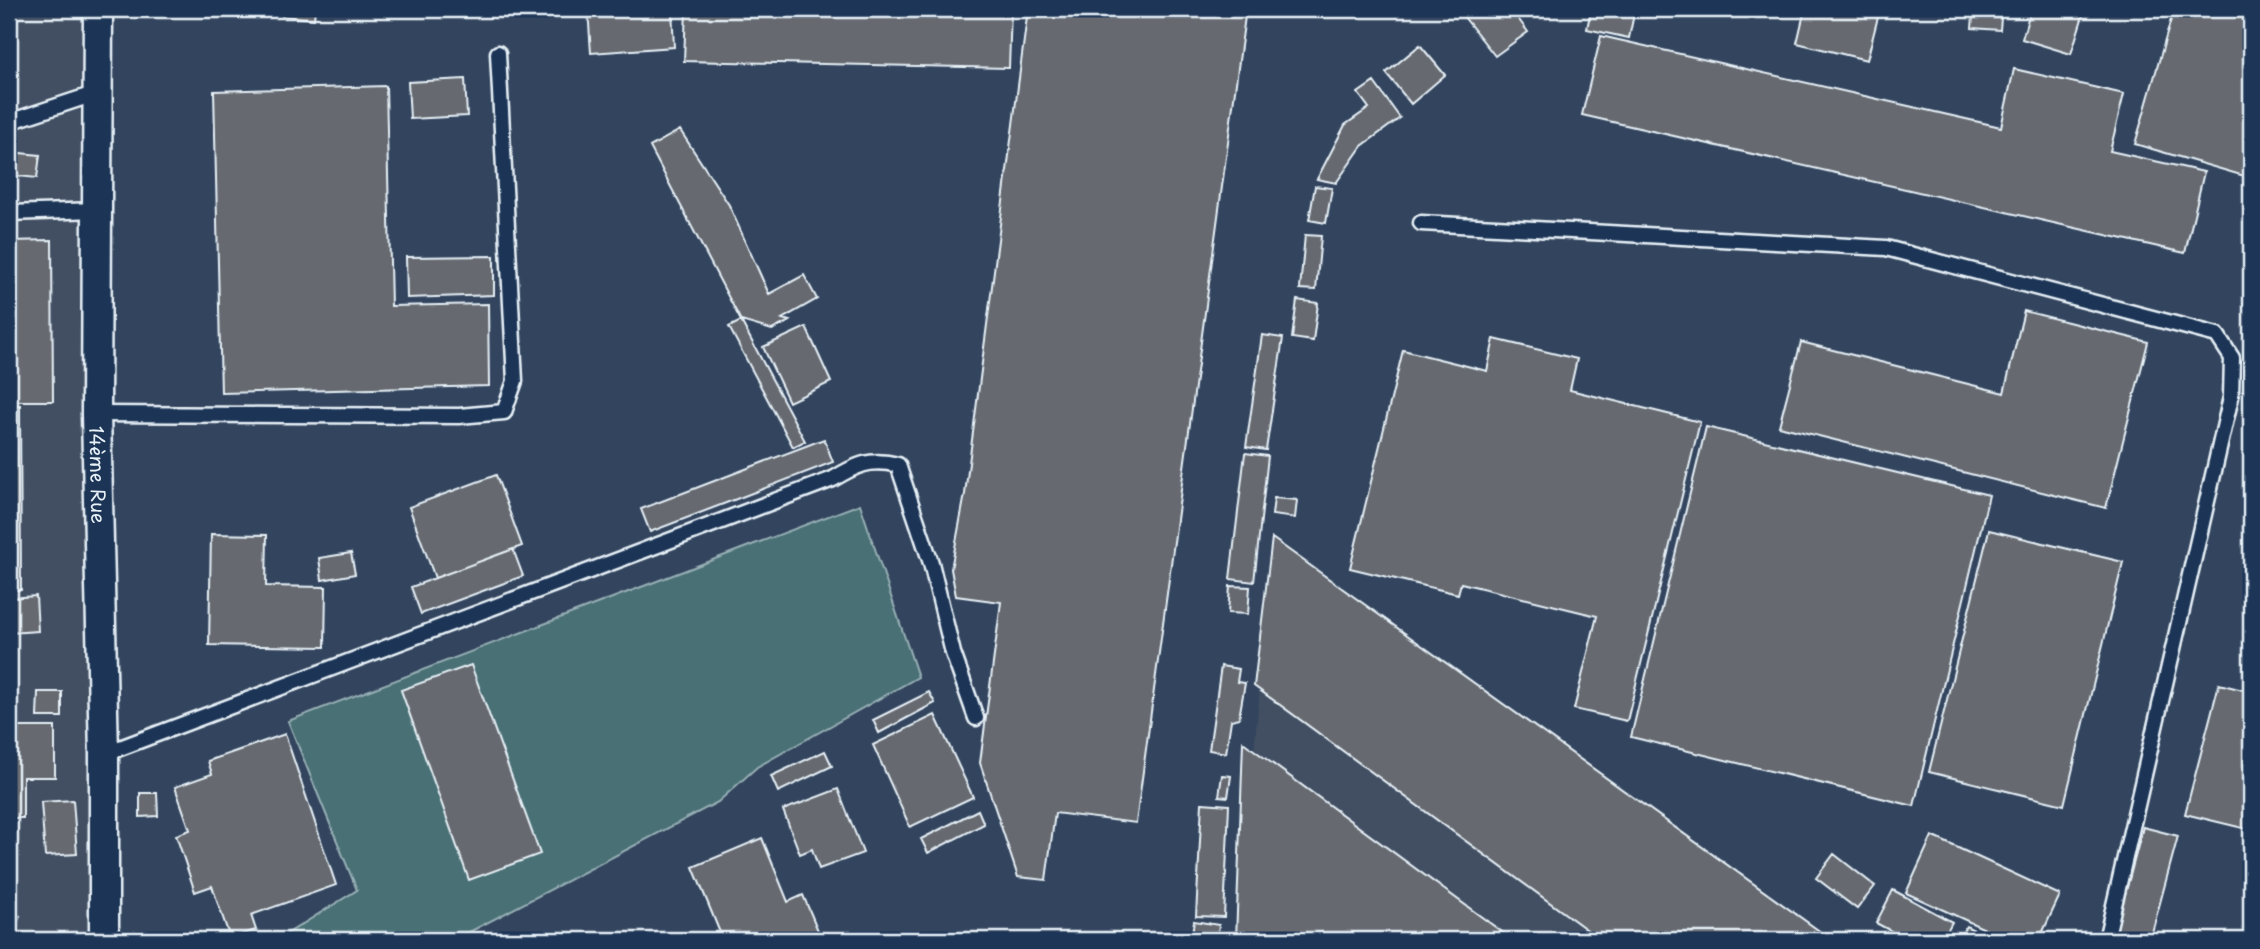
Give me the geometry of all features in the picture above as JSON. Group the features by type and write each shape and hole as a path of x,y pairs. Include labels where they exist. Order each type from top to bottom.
{"street":[{"name":"14ème Rue","path":"97,9 96,414 104,754 104,940"}],"lane":[{"path":"96,414 459,416 504,412 514,381 498,53"},
{"path":"9,122 97,93"},
{"path":"9,213 97,210"},
{"path":"1422,223 1886,248 2217,335 2232,358 2231,397 2106,940"},
{"path":"104,754 833,480 862,462 881,460 898,465 931,563 953,653 976,718"}],"shaded area":[{"path":"9,9 82,9 91,940 9,940"},
{"path":"1272,563 1775,940 1236,940"}],"green space":[{"path":"860,504 918,677 757,767 718,802 454,940 277,940 357,890 288,721"}],"building":[{"path":"282,9 315,9 314,19 282,16"},
{"path":"588,9 672,9 674,47 591,53"},
{"path":"686,9 1011,9 1009,68 684,61"},
{"path":"1028,9 1246,9 1136,823 1055,813 1046,880 1018,877 980,763 1001,602 956,596 951,569 965,494"},
{"path":"1475,9 1511,9 1528,32 1495,56 1464,17"},
{"path":"1591,9 1635,9 1629,38 1587,29"},
{"path":"1805,9 1880,9 1867,60 1797,43"},
{"path":"2031,9 2085,9 2071,54 2022,39"},
{"path":"2174,9 2251,9 2251,178 2135,144"},
{"path":"1973,16 2001,18 2000,30 1972,28"},
{"path":"1601,36 2001,127 2014,69 2124,94 2110,151 2204,172 2185,253 1582,115"},
{"path":"1420,45 1445,75 1411,104 1386,73"},
{"path":"465,79 467,116 410,119 408,82"},
{"path":"1374,82 1400,118 1362,146 1336,183 1317,179 1345,125 1369,108 1358,93"},
{"path":"386,86 391,306 488,304 489,386 221,393 214,91"},
{"path":"680,130 729,205 769,294 804,275 817,299 782,319 790,321 772,330 741,321 650,147"},
{"path":"9,152 40,155 37,178 9,175"},
{"path":"1315,186 1332,188 1326,223 1309,220"},
{"path":"1305,235 1321,236 1316,290 1300,289"},
{"path":"52,240 53,401 9,401 9,241"},
{"path":"494,256 494,295 407,298 406,257"},
{"path":"1297,300 1318,303 1313,341 1292,338"},
{"path":"2024,311 2148,342 2106,508 1779,426 1801,342 2004,393"},
{"path":"741,321 805,441 793,447 729,327"},
{"path":"806,327 831,382 789,402 763,347"},
{"path":"1262,335 1283,338 1266,450 1246,447"},
{"path":"1494,339 1577,359 1570,390 1700,422 1627,721 1574,709 1597,616 1461,583 1458,594 1350,568 1403,350 1487,371"},
{"path":"9,405 20,405 21,590 9,590"},
{"path":"1706,427 1989,495 1914,806 1631,737"},
{"path":"824,439 833,462 650,532 641,509"},
{"path":"1245,453 1268,456 1254,582 1230,579"},
{"path":"496,475 522,546 435,578 409,507"},
{"path":"1274,498 1297,500 1295,518 1272,515"},
{"path":"1989,530 2123,562 2064,805 1929,772"},
{"path":"211,534 267,535 266,586 326,587 325,647 209,645"},
{"path":"1272,538 1832,940 1601,940 1254,686"},
{"path":"513,549 523,576 421,614 411,587"},
{"path":"351,553 355,574 322,580 319,558"},
{"path":"1230,586 1250,587 1248,614 1228,613"},
{"path":"36,596 38,631 9,633 9,598"},
{"path":"471,665 540,854 469,880 401,690"},
{"path":"1221,666 1239,669 1237,682 1245,683 1239,718 1231,720 1226,753 1209,750"},
{"path":"2219,684 2251,692 2251,830 2185,814"},
{"path":"38,692 62,692 62,717 37,717"},
{"path":"929,692 935,703 879,733 873,720"},
{"path":"935,715 973,797 910,827 873,745"},
{"path":"9,727 55,727 55,777 23,777 23,818 9,818"},
{"path":"285,734 336,885 251,915 256,930 230,938 212,886 195,892 176,835 190,830 175,787 212,774 208,761"},
{"path":"1243,742 1513,940 1236,940"},
{"path":"825,751 832,766 778,792 771,776"},
{"path":"1222,775 1231,776 1228,797 1219,796"},
{"path":"838,789 863,853 819,869 812,849 800,854 783,810"},
{"path":"140,793 157,793 158,816 140,817"},
{"path":"73,800 77,854 45,856 41,802"},
{"path":"1202,803 1229,805 1224,917 1196,916"},
{"path":"978,810 984,824 928,853 921,839"},
{"path":"2143,827 2178,836 2150,940 2113,940"},
{"path":"1932,836 2060,895 2039,940 2009,940 1906,893"},
{"path":"762,838 788,902 803,895 822,940 723,940 693,867"},
{"path":"1834,854 1875,886 1857,909 1816,878"},
{"path":"1893,890 1952,922 1942,940 1908,940 1876,923"},
{"path":"9,911 20,916 12,936 24,940 9,940"},
{"path":"1194,921 1219,925 1217,940 1191,940"},
{"path":"1966,926 1993,940 1958,940"}]}
